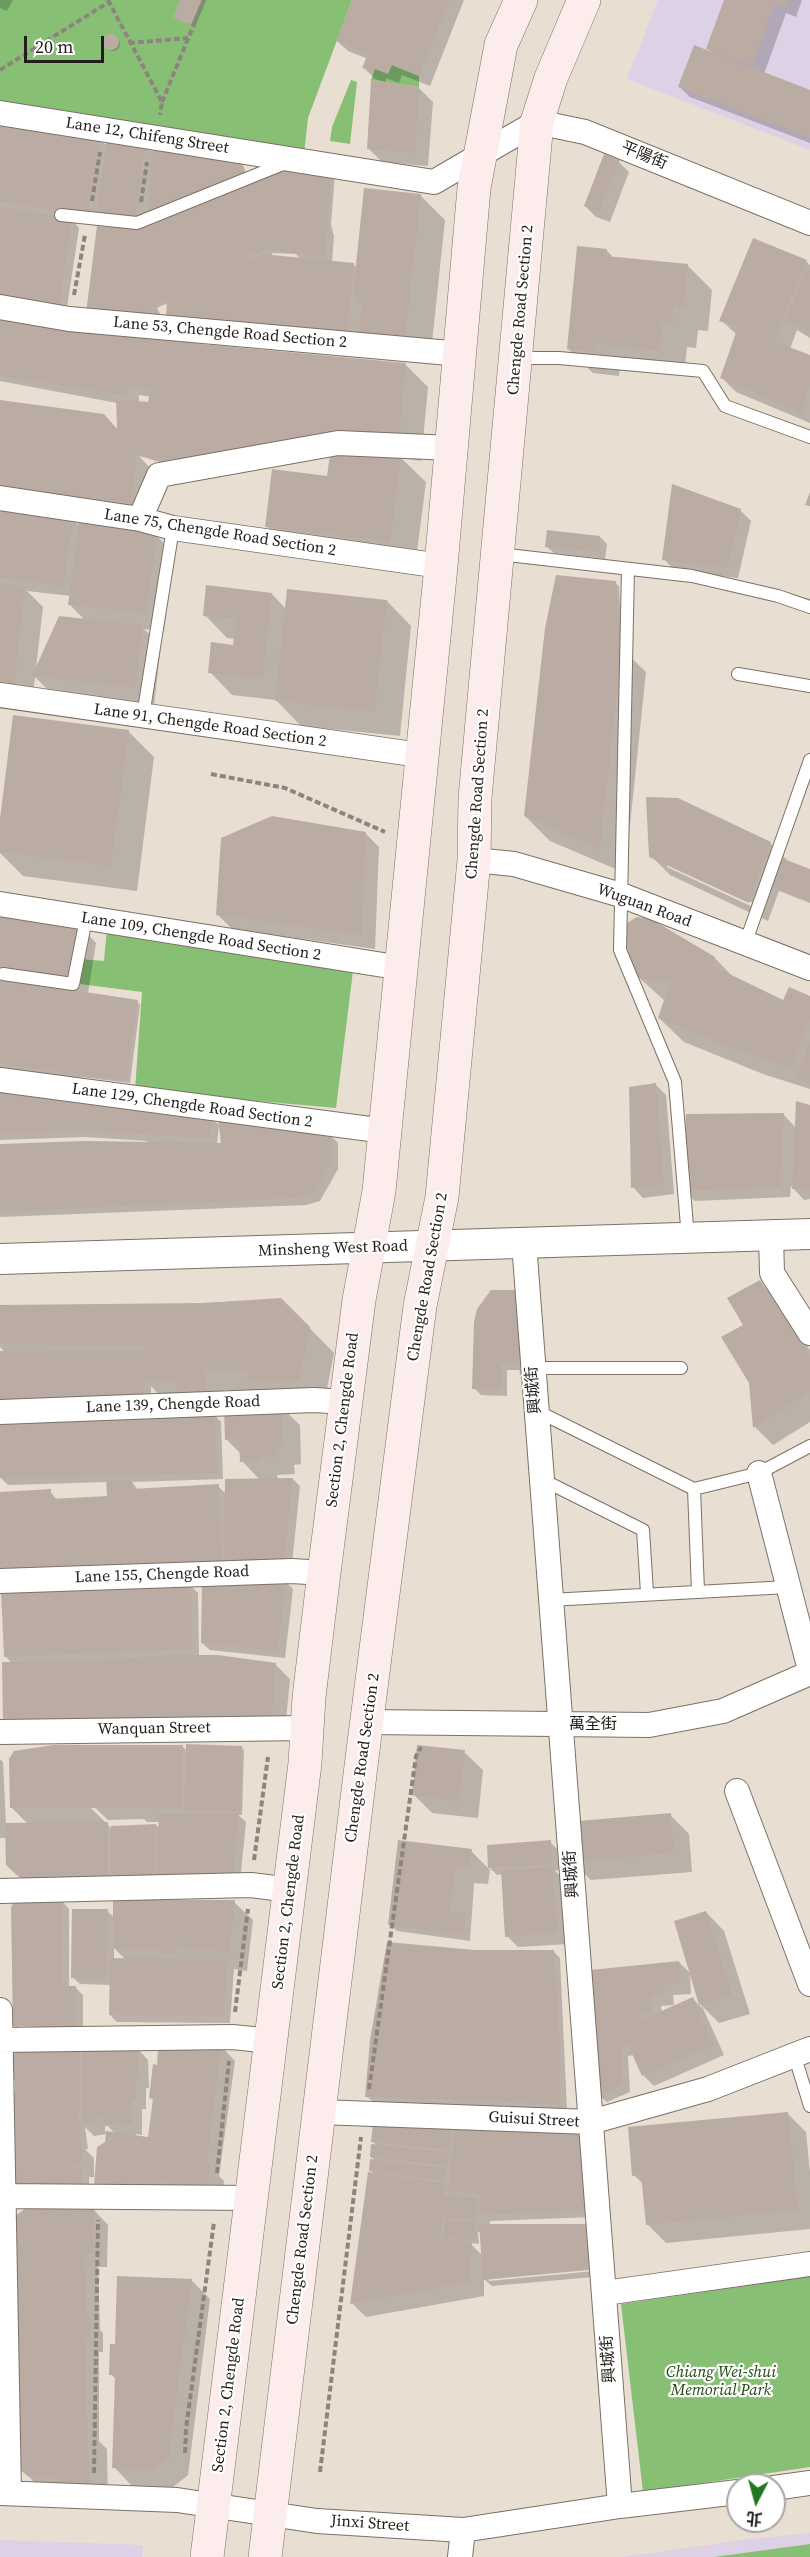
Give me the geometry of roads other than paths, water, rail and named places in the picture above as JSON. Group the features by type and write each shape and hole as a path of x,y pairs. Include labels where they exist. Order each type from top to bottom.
{"main road":[{"path":"369,1248 385,1131 402,968 420,755 441,566 479,155 501,45 521,0"},
{"name":"Chengde Road Section 2","path":"265,2557 420,1306 442,1197 474,860 475,798 537,122 551,78 584,0"},
{"name":"Section 2, Chengde Road","path":"207,2557 290,1890 324,1574 359,1300 369,1248"}],"street":[{"name":"Lane 12, Chifeng Street","path":"0,113 434,182 479,155"},
{"path":"479,155 537,122"},
{"name":"平陽街","path":"537,122 585,132 810,223"},
{"name":"Lane 53, Chengde Road Section 2","path":"0,307 69,319 460,354"},
{"path":"140,519 159,475 338,443 452,448"},
{"name":"Lane 75, Chengde Road Section 2","path":"0,498 140,519 173,528 441,566"},
{"name":"Lane 91, Chengde Road Section 2","path":"0,695 420,755"},
{"name":"Wuguan Road","path":"474,860 514,864 621,895 810,968"},
{"name":"Lane 109, Chengde Road Section 2","path":"0,904 402,968"},
{"name":"Lane 129, Chengde Road Section 2","path":"0,1080 385,1131"},
{"name":"Minsheng West Road","path":"0,1259 810,1234"},
{"path":"771,1235 772,1273 810,1333"},
{"name":"興城街","path":"524,1243 620,2506"},
{"name":"Lane 139, Chengde Road","path":"0,1412 314,1400 346,1402"},
{"path":"759,1473 810,1672"},
{"name":"Lane 155, Chengde Road","path":"0,1581 292,1571 324,1574"},
{"name":"萬全街","path":"367,1722 649,1725 723,1711 810,1672"},
{"name":"Wanquan Street","path":"0,1732 307,1728"},
{"path":"737,1791 810,1984"},
{"path":"0,1891 251,1886 290,1890"},
{"path":"0,2010 5,2493"},
{"path":"0,2040 232,2037 272,2041"},
{"name":"Guisui Street","path":"319,2112 591,2122 708,2089 802,2051"},
{"path":"2,2196 253,2198"},
{"path":"605,2293 810,2264"},
{"path":"786,2486 810,2483"},
{"name":"Jinxi Street","path":"5,2493 93,2495 214,2505 317,2521 463,2530 620,2506 726,2493"},
{"path":"460,2557 463,2530"}],"lane":[{"path":"62,215 137,224 294,159"},
{"path":"517,358 560,358 703,371 725,406 810,437"},
{"path":"143,716 173,528"},
{"path":"498,554 692,576 778,596 810,608"},
{"path":"628,568 620,950 675,1082 688,1238"},
{"path":"738,674 810,686"},
{"path":"745,944 810,760"},
{"path":"3,974 73,984 86,919"},
{"path":"532,1368 681,1368"},
{"path":"535,1410 694,1489 759,1473 810,1446"},
{"path":"541,1479 643,1530 647,1593"},
{"path":"694,1489 698,1591"},
{"path":"550,1600 788,1587"},
{"path":"802,2051 810,2106"}],"park label":[{"name":"Chiang Wei-shui Memorial Park","path":"721,2382"}]}
